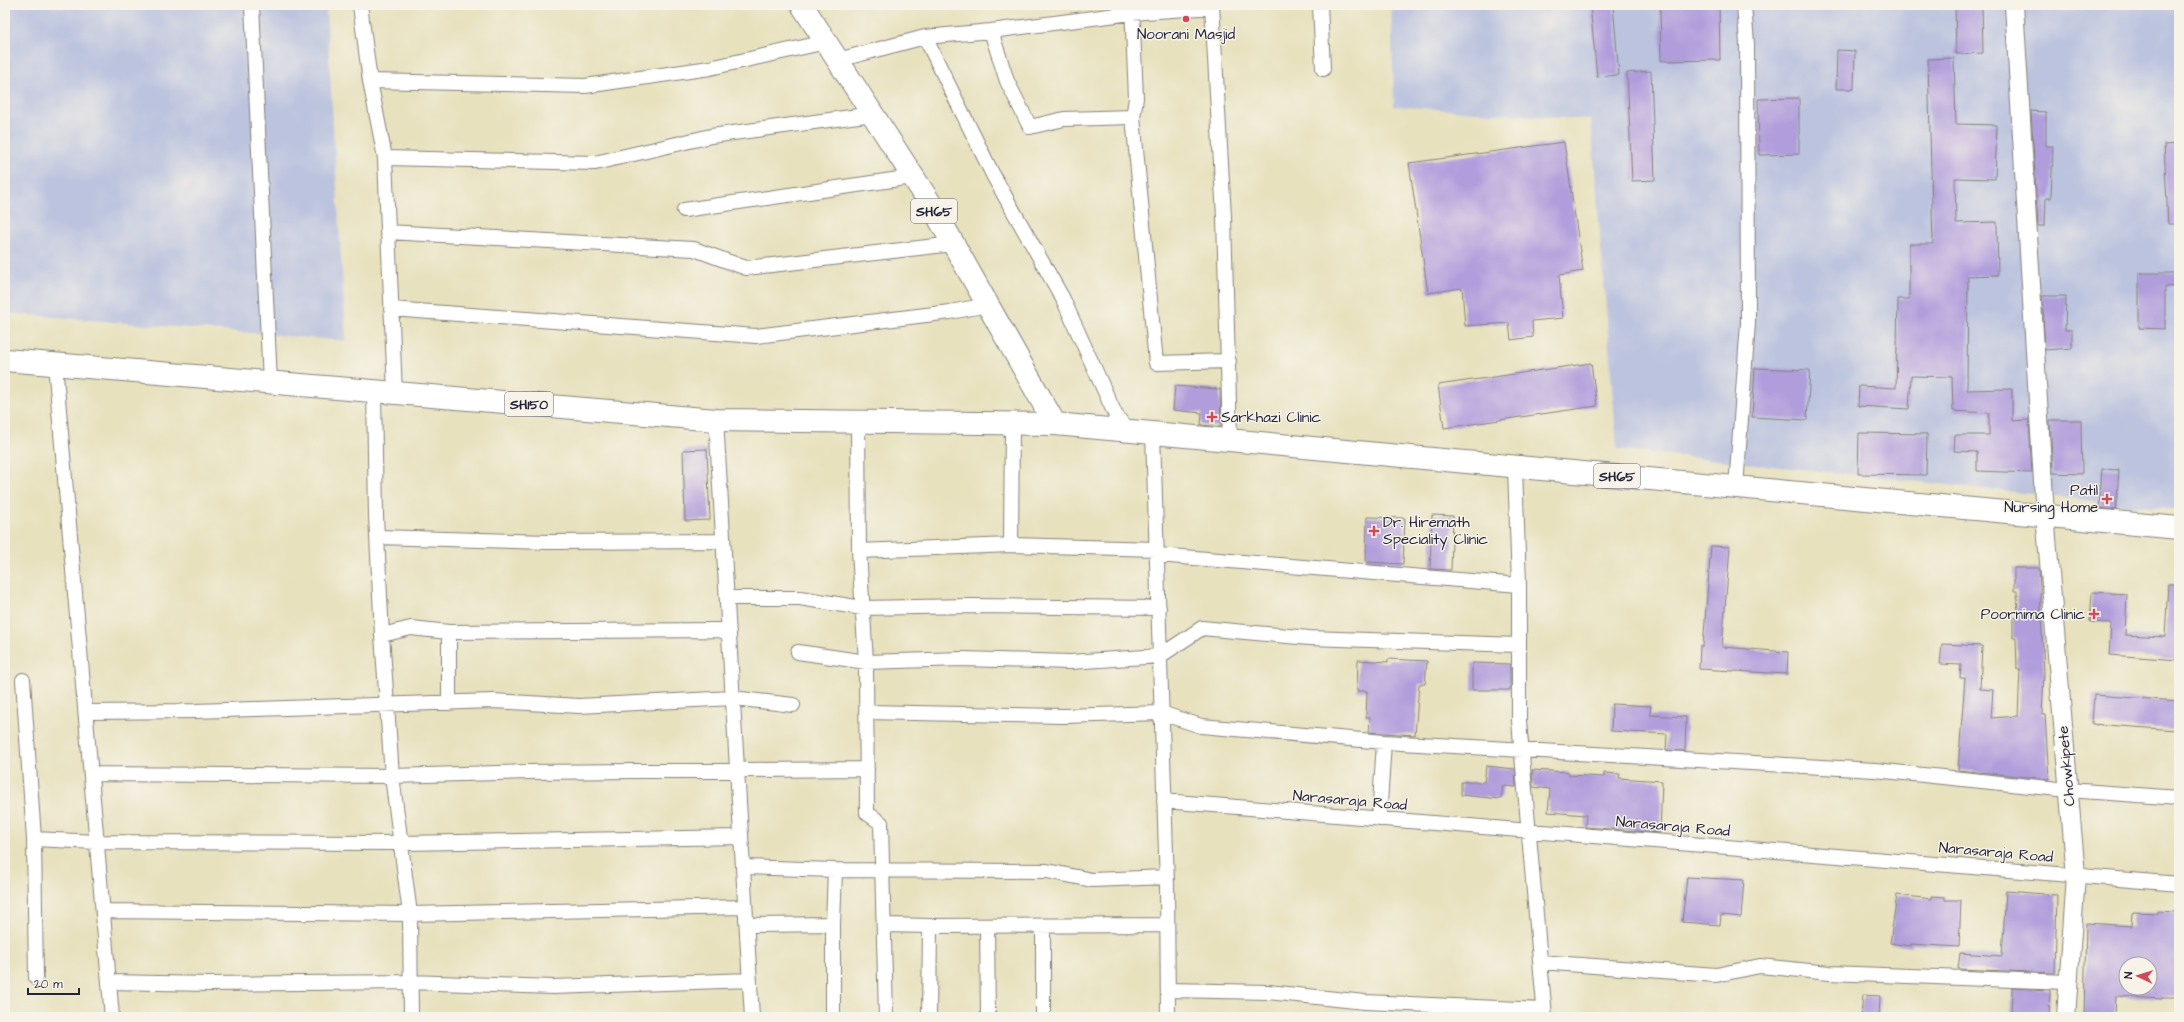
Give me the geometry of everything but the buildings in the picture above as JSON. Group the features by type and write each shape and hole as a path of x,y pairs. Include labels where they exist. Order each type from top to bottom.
{"main road":[{"name":"SH65","path":"802,5 913,177 953,244 1055,424 2179,528"},
{"name":"SH150","path":"5,360 716,420 1055,424"}],"street":[{"path":"252,5 270,382"},
{"path":"360,5 370,81 385,158 391,309 377,537 392,776 402,843 410,914 411,1017"},
{"path":"1320,5 1323,69"},
{"path":"1736,487 1748,323 1747,52 1744,5"},
{"name":"Chowkipete","path":"2014,5 2045,516 2076,876 2066,1017"},
{"path":"838,60 925,37 991,31 1132,9 1212,6 1224,217 1230,440"},
{"path":"1132,9 1136,98 1133,117 1156,363 1229,361"},
{"path":"991,31 1007,81 1030,127 1064,119 1133,117"},
{"path":"925,37 993,175 1063,299 1116,414 1128,431"},
{"path":"370,81 586,86 710,68 826,42"},
{"path":"385,158 595,163 711,136 873,114"},
{"path":"684,210 913,177"},
{"path":"388,232 694,249 746,268 953,244"},
{"path":"391,309 756,336 950,312 988,305"},
{"path":"55,364 112,1017"},
{"path":"716,420 752,1017"},
{"path":"858,422 860,551 866,662 867,813 881,823 886,1017"},
{"path":"1011,545 1012,423"},
{"path":"1153,433 1167,877 1168,1017"},
{"path":"1168,990 1268,992 1365,1002 1544,1013 1521,750 1519,585 1514,466"},
{"path":"377,537 549,542 723,541"},
{"path":"860,551 1011,545 1157,552 1519,585"},
{"path":"727,598 800,598 862,608 970,606 1159,608"},
{"path":"382,635 411,628 449,632 720,630 729,634"},
{"path":"798,652 866,662 962,660 1070,662 1160,656 1202,628 1310,638 1519,645"},
{"path":"449,632 449,703"},
{"path":"23,680 34,839 36,978"},
{"path":"86,712 493,701 579,706 733,698 793,705"},
{"path":"866,712 1063,716 1161,713 1201,726 1384,742 1875,770 2068,790 2179,798"},
{"path":"1379,819 1384,742"},
{"path":"91,774 392,776 737,769 866,769"},
{"name":"Narasaraja Road","path":"1164,802 2179,884"},
{"path":"34,839 97,842 402,843 741,836"},
{"path":"743,867 883,871 1047,871 1092,880 1167,877"},
{"path":"833,1017 833,924 835,870"},
{"path":"103,911 410,914 745,907"},
{"path":"747,926 833,924"},
{"path":"884,926 1167,926"},
{"path":"929,1017 930,926"},
{"path":"987,926 988,1017"},
{"path":"1043,926 1043,1017"},
{"path":"1540,962 1716,975 1760,966 1829,973 2069,982"},
{"path":"109,982 209,984 410,982 554,987 750,980"}],"shaded area":[{"path":"5,5 326,5 346,341 5,313"},
{"path":"1391,5 2179,5 2179,510 1617,449 1591,120 1394,106"}],"place":[{"name":"Noorani Masjid","path":"1186,19"},
{"name":"Sarkhazi Clinic","path":"1212,417"},
{"name":"Patil Nursing Home","path":"2107,499"},
{"name":"Dr. Hiremath Speciality Clinic","path":"1374,531"},
{"name":"Poornima Clinic","path":"2094,614"}]}
